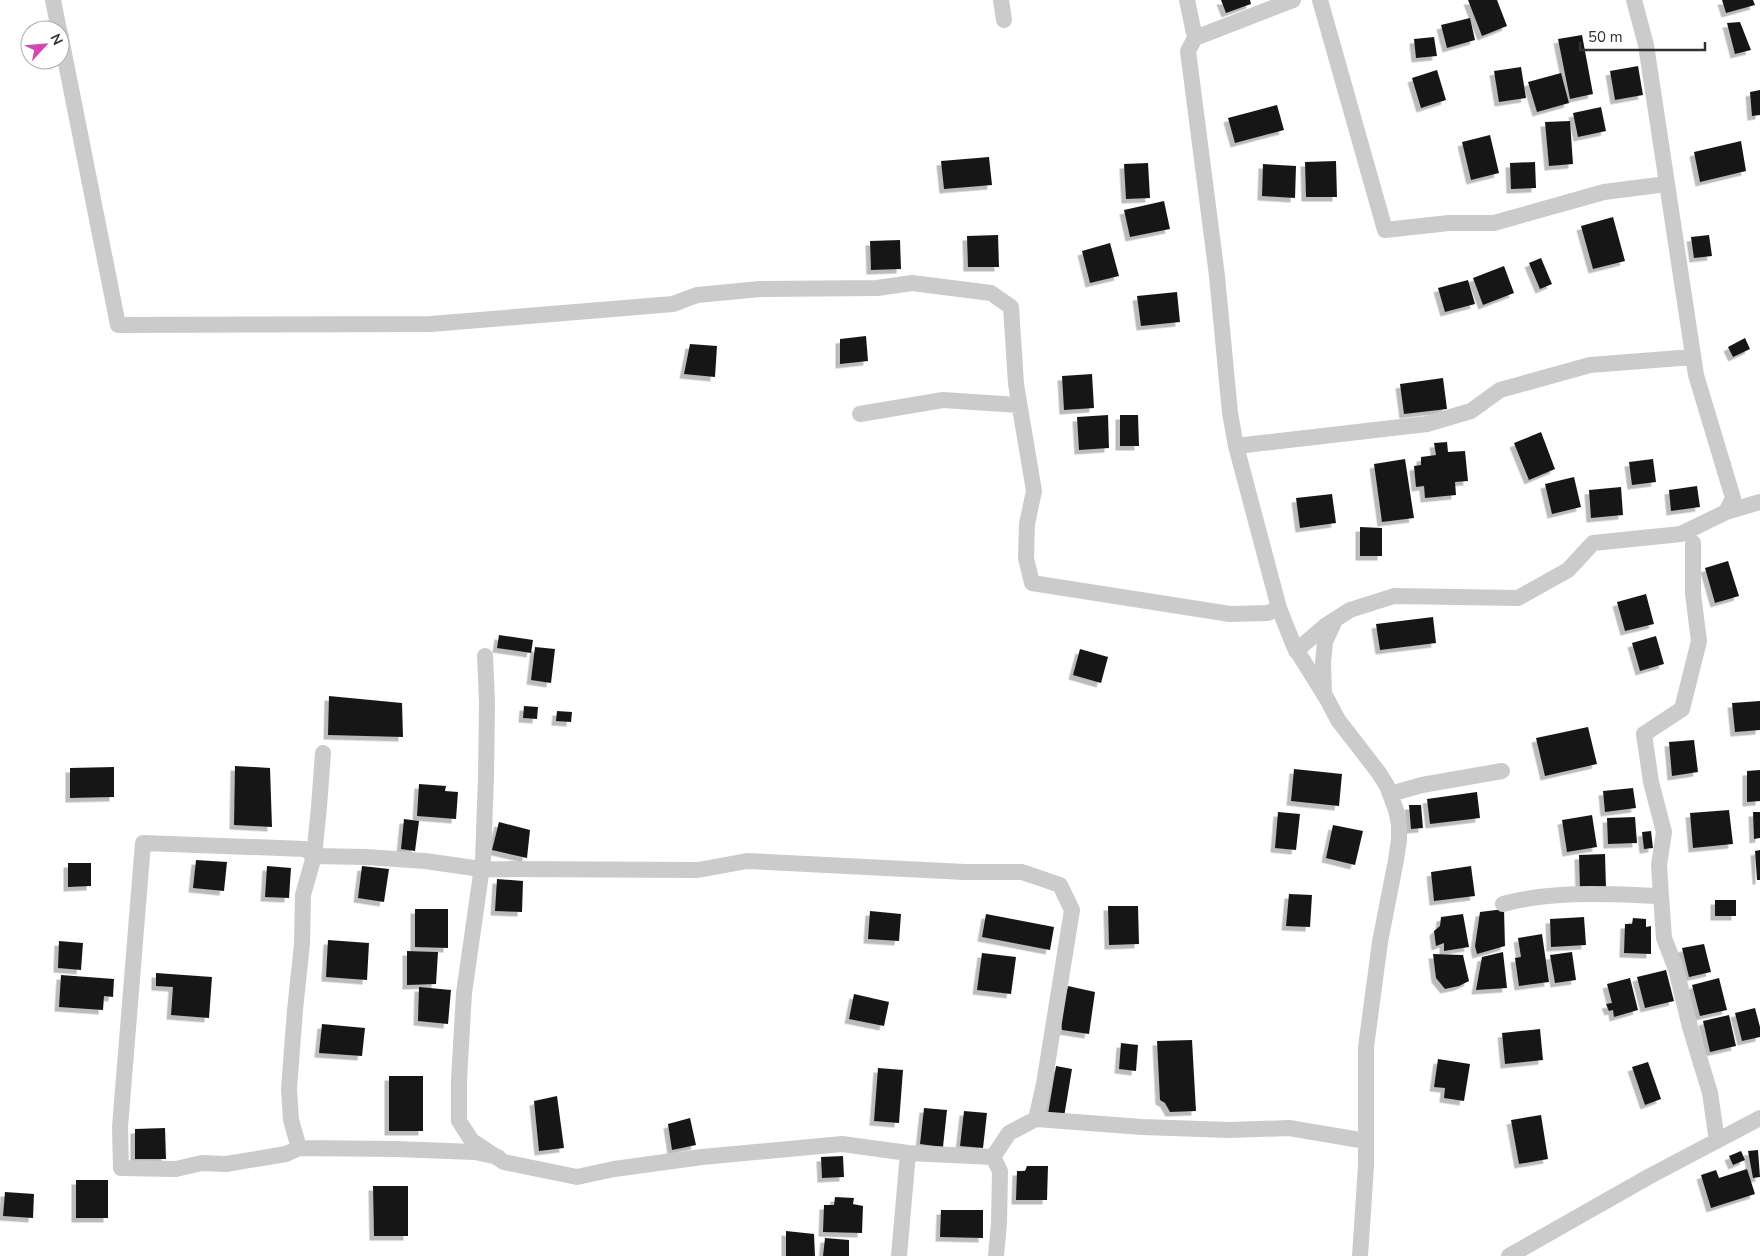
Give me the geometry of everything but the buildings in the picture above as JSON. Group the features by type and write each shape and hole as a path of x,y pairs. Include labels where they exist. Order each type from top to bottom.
{"street":[{"path":"53,0 57,20"},
{"path":"1001,0 1004,20"},
{"path":"1187,0 1195,38 1188,51 1217,276 1227,388 1236,446 1279,608 1296,651 1324,694 1338,720 1379,773 1396,810 1399,840 1380,942 1366,1047 1366,1141 1360,1256"},
{"path":"1195,38 1292,0"},
{"path":"1320,0 1386,230 1449,223 1494,224 1604,192 1667,184"},
{"path":"1634,0 1646,44 1696,375 1733,498 1726,512"},
{"path":"68,70 118,325 431,324 674,304 697,295 760,290 877,288 912,283 990,293 1011,307 1016,384 1034,491 1027,524 1026,549 1026,558 1032,583 1230,614 1268,613 1279,608"},
{"path":"1236,446 1426,424 1471,411 1500,390 1590,365 1693,357"},
{"path":"860,414 943,400 1019,405"},
{"path":"1296,651 1324,626 1350,610 1394,596 1518,598 1568,570 1593,544 1681,534 1726,512 1760,502"},
{"path":"1693,543 1693,594 1699,642 1682,709 1644,734 1651,782 1664,832 1659,865 1664,938 1676,969 1690,1027 1710,1093 1717,1141"},
{"path":"1324,694 1323,663 1325,642 1335,620"},
{"path":"485,656 487,702 486,777 482,869 464,993 459,1080 459,1121 472,1141 504,1162 577,1177 614,1169 702,1158 842,1144 908,1153 993,1156"},
{"path":"299,1148 291,1120 289,1089 302,944 303,895 314,856 320,808 323,753"},
{"path":"1390,794 1422,785 1502,771"},
{"path":"498,1157 465,1152 299,1148 286,1154 254,1161 226,1164 202,1163 176,1168 122,1168 120,1127 143,843 305,849 314,856 425,861 482,869 698,870 747,861 965,872 1022,872 1060,885 1072,910 1044,1084 1036,1119"},
{"path":"1503,904 1525,898 1584,895 1662,896"},
{"path":"1509,1256 1650,1176 1760,1118"},
{"path":"993,1156 1009,1133 1036,1119 1142,1128 1229,1130 1289,1128 1366,1141"},
{"path":"899,1256 908,1153"},
{"path":"993,1156 1000,1171 996,1256"}]}
